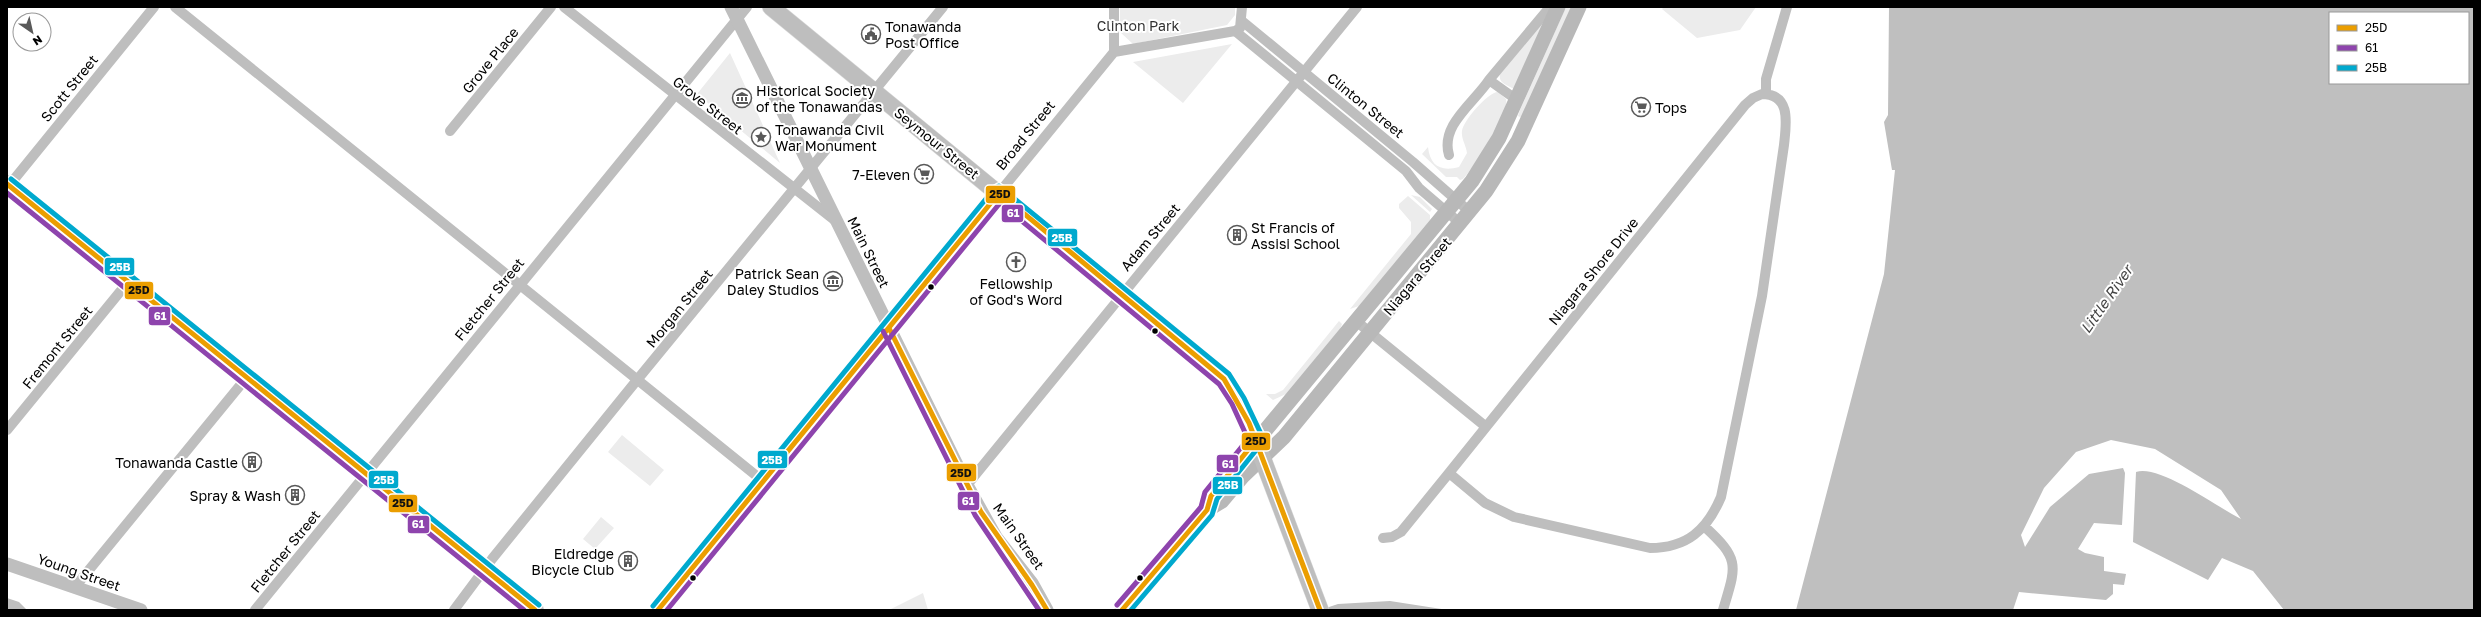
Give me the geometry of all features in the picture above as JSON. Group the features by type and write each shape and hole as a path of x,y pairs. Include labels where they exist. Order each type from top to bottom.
{"main road":[{"name":"Seymour Street","path":"771,7 1224,379 1238,401 1256,440 1320,610"},
{"name":"Niagara Street","path":"1207,510 1211,496 1450,205 1485,160 1517,100 1558,7"},
{"name":"Niagara Street","path":"1122,610 1207,510 1222,501 1284,437 1465,218 1494,180 1518,141 1579,7"},
{"path":"8,186 535,610"}],"street":[{"name":"Scott Street","path":"8,186 154,7"},
{"path":"176,7 763,481"},
{"name":"Grove Place","path":"450,131 551,7"},
{"name":"Grove Street","path":"564,7 674,96 837,222"},
{"name":"Main Street","path":"731,7 967,485 996,537 1032,583 1047,610"},
{"name":"Fletcher Street","path":"255,610 746,7"},
{"name":"Morgan Street","path":"454,610 486,570 492,559 637,380 943,7"},
{"path":"1114,7 1114,52 1235,31 1240,28 1242,22 1242,7"},
{"name":"Adam Street","path":"967,485 1121,294 1357,7"},
{"path":"1448,155 1445,144 1449,130 1550,7"},
{"path":"1449,473 1485,502 1514,517 1638,546 1650,548 1673,546 1690,539 1705,527 1721,497 1771,241 1786,112 1778,99 1766,94 1766,79 1787,7"},
{"name":"Clinton Street","path":"1242,22 1413,162 1450,205 1465,218"},
{"name":"Clinton Street","path":"1235,31 1406,171 1419,188 1450,205 1465,218"},
{"name":"Broad Street","path":"658,610 1114,52"},
{"path":"1489,80 1517,100"},
{"name":"Niagara Shore Drive","path":"1383,538 1392,537 1401,532 1745,105 1753,98 1766,94"},
{"name":"Fremont Street","path":"7,430 128,282"},
{"path":"1356,320 1485,426"},
{"path":"75,587 247,377"},
{"path":"1705,527 1724,546 1731,556 1733,576 1723,610"},
{"name":"Young Street","path":"7,564 140,610"}],"green space":[{"name":"Clinton Park","path":"1120,7 1235,7 1235,15 1227,25 1133,44 1120,32"},
{"path":"1566,7 1572,7 1522,118 1518,116 1520,110"},
{"path":"1664,7 1756,7 1740,30 1697,38 1662,9"},
{"path":"1545,18 1514,89 1506,85 1500,80 1500,74"},
{"path":"1232,44 1183,103 1133,62"},
{"path":"730,53 780,163 697,94"},
{"path":"1498,92 1506,99 1506,106 1497,128 1490,140 1463,179 1460,180 1457,177 1446,177 1422,154 1428,147 1431,159 1438,166 1447,169 1459,167 1467,153 1462,137 1463,126 1482,102 1494,93"},
{"path":"1411,195 1420,197 1432,209 1430,212"},
{"path":"1408,196 1430,215 1430,220 1359,306 1350,309 1411,234 1411,222 1399,208 1399,204"},
{"path":"1339,321 1342,324 1340,329 1286,394 1273,400 1266,394 1275,394 1283,390"},
{"path":"622,435 664,470 650,486 608,452"},
{"path":"601,517 614,528 595,549 583,539"},
{"path":"923,593 928,610 889,610"}],"water":[{"name":"Little River","path":"1889,7 2474,7 2474,610 2284,610 2253,571 2222,558 2208,580 2133,542 2136,472 2146,471 2159,474 2173,480 2241,519 2221,490 2155,449 2111,440 2076,452 2044,488 2021,535 2025,547 2050,507 2089,474 2123,468 2125,473 2122,525 2094,523 2078,549 2085,553 2104,557 2104,571 2126,574 2124,585 2113,584 2113,594 2106,600 2019,592 2013,610 1796,610 1884,274 1895,170 1892,170 1884,122 1888,115"},
{"path":"7,598 19,602 27,610 7,610"},
{"path":"1390,601 1448,610 1320,610 1338,604"}],"transit line":[{"name":"25B","path":"11,179 539,605"},
{"name":"25D","path":"7,184 535,610"},
{"name":"25B","path":"653,606 994,189 999,186 1229,374 1244,398 1263,438 1261,444 1217,499 1212,515 1131,610"},
{"name":"61","path":"7,193 524,610"},
{"name":"25D","path":"658,610 999,193 1224,379 1249,423 1320,610"},
{"name":"61","path":"667,610 1000,203 1219,384 1232,404 1248,439 1205,492 1201,507 1117,605"},
{"name":"25D","path":"889,328 981,512 1032,585 1047,610"},
{"name":"61","path":"883,331 975,515 1039,610"},
{"name":"25D","path":"1122,610 1207,510 1211,496 1256,440"}],"place":[{"name":"Tonawanda Post Office","path":"871,34"},
{"name":"Historical Society of the Tonawandas","path":"742,98"},
{"name":"Tops","path":"1641,107"},
{"name":"Tonawanda Civil War Monument","path":"761,137"},
{"name":"7-Eleven","path":"924,174"},
{"name":"St Francis of Assisi School","path":"1237,235"},
{"name":"Fellowship of God's Word","path":"1016,262"},
{"name":"Patrick Sean Daley Studios","path":"833,281"},
{"name":"Tonawanda Castle","path":"252,462"},
{"name":"Spray & Wash","path":"295,495"},
{"name":"Eldredge Bicycle Club","path":"628,561"}]}
